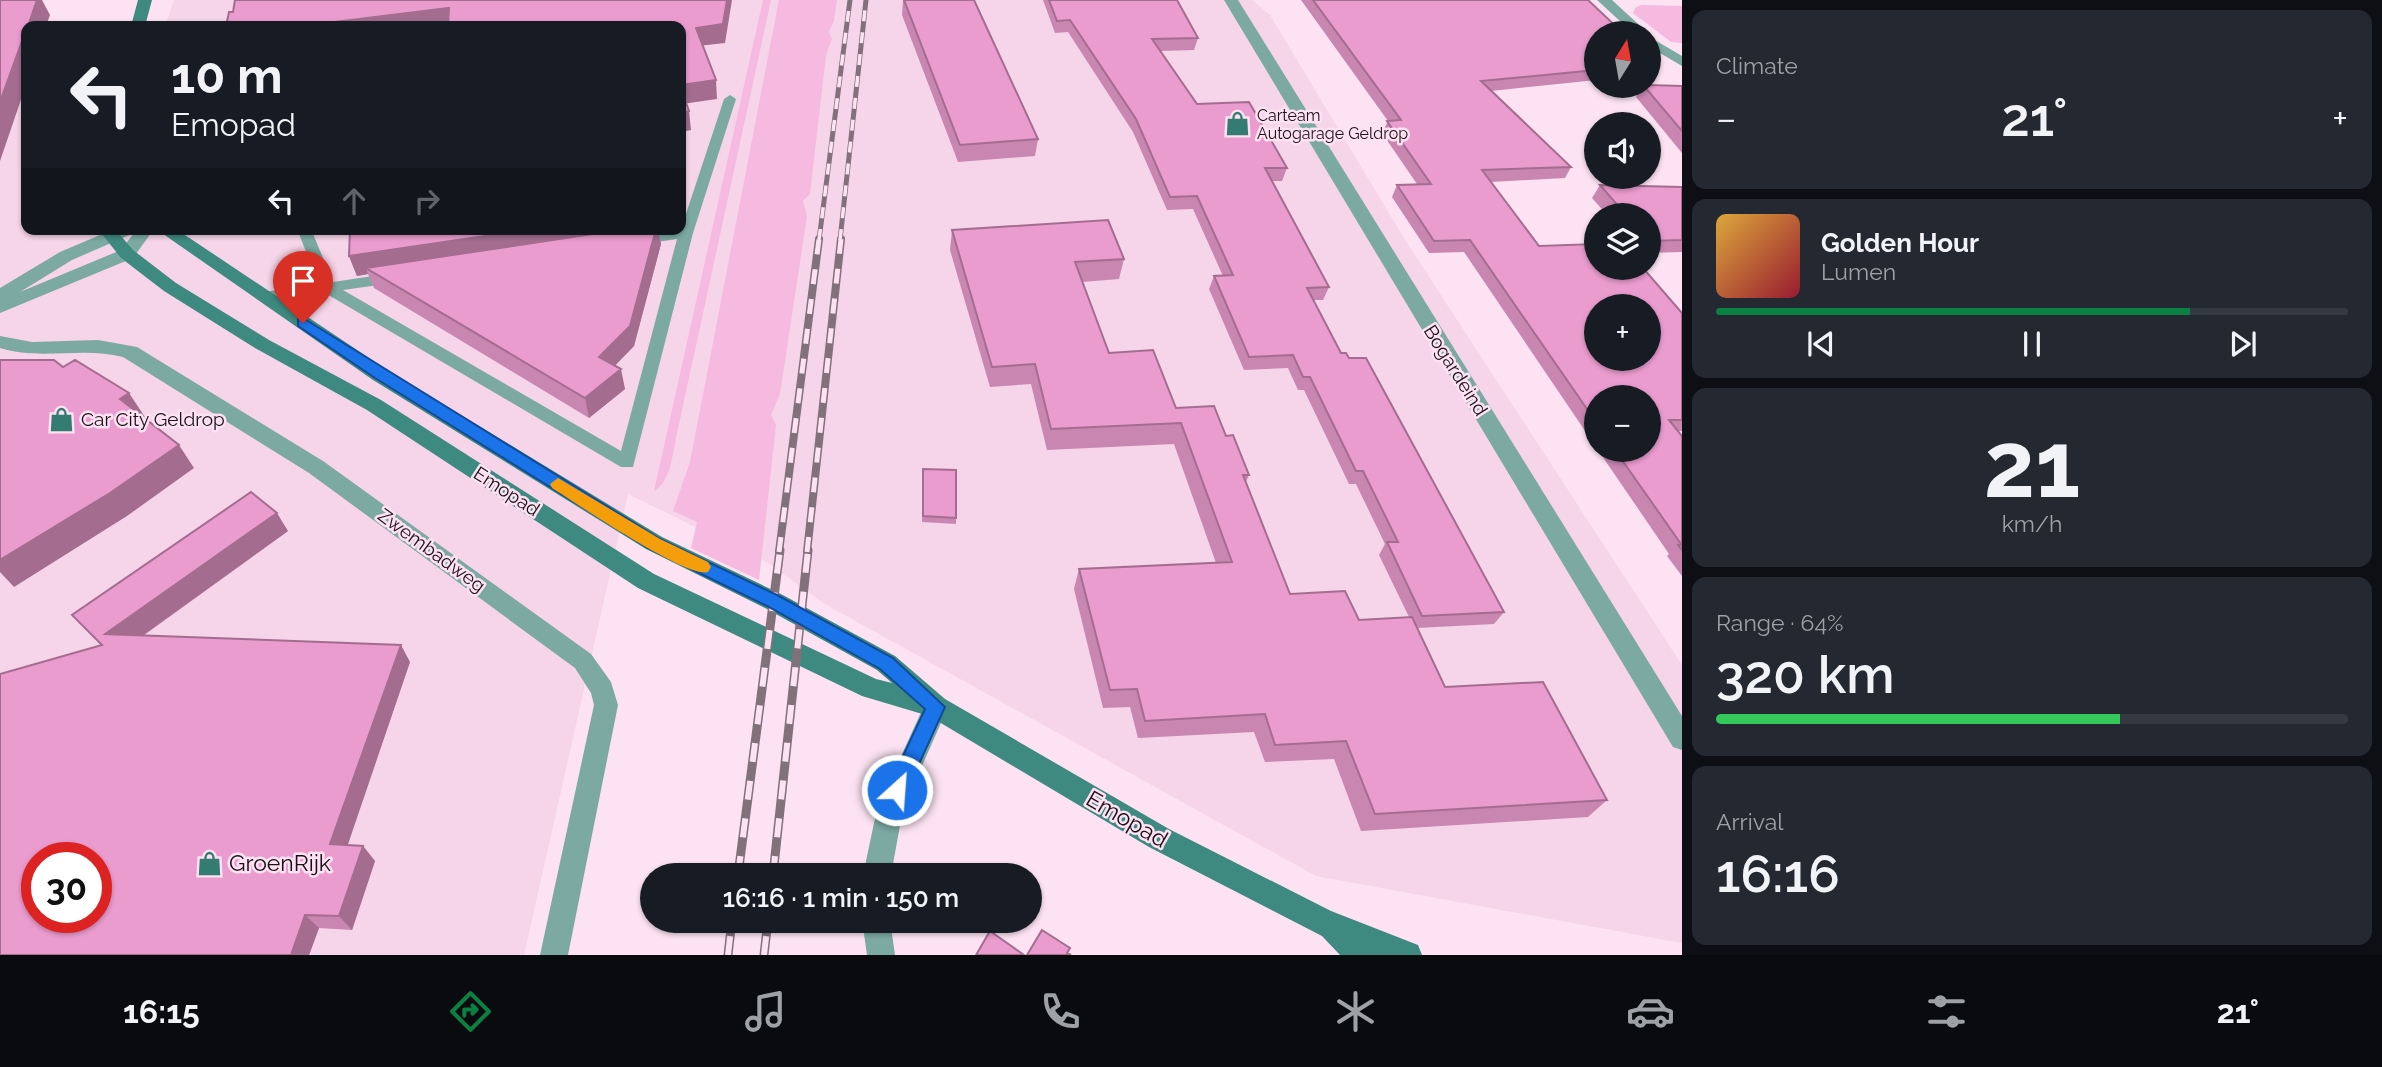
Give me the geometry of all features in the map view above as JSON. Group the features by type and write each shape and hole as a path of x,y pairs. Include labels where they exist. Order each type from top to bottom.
{"main road":[{"path":"139,21 145,0"},
{"name":"Emopad","path":"117,235 127,254 181,294 262,344 374,405 646,581 871,688 936,707"},
{"name":"Emopad","path":"173,235 380,374 654,543 782,606 886,663 936,707 1159,838 1323,922 1408,955"},
{"name":"Emopad","path":"1323,922 1362,955"}],"street":[{"name":"Bogardeind","path":"1231,0 1682,739"},
{"path":"1604,0 1628,21"},
{"path":"1661,48 1682,62"},
{"path":"0,296 66,256 107,235"},
{"path":"0,307 127,254 141,235"},
{"name":"Zwembadweg","path":"0,342 20,348 109,346 130,352 316,467 416,537 583,661 602,690 606,705 554,955"},
{"path":"879,863 897,790 936,707"},
{"path":"878,933 881,955"}],"lane":[{"path":"686,233 730,99"},
{"path":"306,235 328,288 627,462 685,235"},
{"path":"617,244 673,235"},
{"path":"264,297 411,275"}],"shaded area":[{"path":"174,0 1252,0 1270,15 1405,240 1682,665 1682,943 1316,876 823,603 767,562 628,494 524,955 0,955 0,69 21,69 21,235 686,235 686,21 167,21"},
{"path":"763,0 771,0 672,457 664,481 654,491"},
{"path":"779,0 837,0 829,32 832,39 826,55 810,194 803,201 807,216 780,394 771,415 776,425 759,580 691,548 697,522 673,511 690,462"},
{"path":"1682,6 1682,43 1671,42 1661,34 1661,21 1643,21 1633,13 1636,7"}],"building":[{"path":"0,0 37,0 30,21 21,21 21,44 0,102"},
{"path":"235,0 727,0 723,24 696,28 716,80 686,84 686,21 448,21 449,8 343,21 227,21 229,12 233,12"},
{"path":"904,0 974,0 1038,139 960,145"},
{"path":"1049,0 1177,0 1198,38 1152,39 1197,104 1249,102 1287,168 1265,168 1329,287 1307,288 1341,353 1346,353 1349,358 1366,358 1504,612 1422,616 1387,542 1398,542 1363,471 1356,471 1310,377 1303,377 1293,355 1249,357 1214,276 1233,275 1197,196 1170,197 1136,119 1070,20 1057,21"},
{"path":"1313,0 1588,0 1610,21 1584,21 1584,71 1481,81 1571,167 1482,170 1539,246 1584,244 1584,280 1653,280 1682,313 1682,420 1669,420 1682,436 1682,550 1678,545 1681,544 1623,462 1661,462 1661,385 1584,385 1584,405 1470,240 1434,241 1397,185 1431,184 1387,121 1401,120"},
{"path":"1661,85 1682,86 1682,131 1654,98 1661,98"},
{"path":"1682,187 1682,240 1661,241 1661,203 1616,203 1603,189"},
{"path":"1108,220 1124,259 1075,262 1109,353 1153,350 1176,408 1214,406 1226,436 1233,435 1249,475 1243,475 1290,594 1345,591 1359,620 1412,617 1445,687 1543,682 1607,800 1375,814 1346,741 1275,745 1265,714 1145,721 1137,689 1110,690 1079,569 1232,562 1181,423 1051,429 1035,364 992,367 952,230"},
{"path":"350,235 492,235 349,256"},
{"path":"586,235 654,235 630,326 599,357 621,369 585,398 366,268"},
{"path":"0,360 54,360 63,367 75,360 129,393 120,399 179,445 110,493 0,560"},
{"path":"923,469 956,470 956,518 923,516"},
{"path":"251,492 277,513 105,634 401,645 330,844 363,846 339,916 305,915 291,955 0,955 0,674 102,645 72,615"},
{"path":"1042,930 1070,948 1067,953 1071,955 1027,955"},
{"path":"989,933 993,933 1024,955 976,955"}],"railway":[{"path":"819,240 850,0"},
{"path":"840,240 866,0"},
{"path":"779,552 819,239"},
{"path":"807,552 841,239"},
{"path":"740,863 780,550"},
{"path":"774,863 808,550"},
{"path":"728,955 731,933"},
{"path":"764,955 767,933"}],"slow traffic":[{"path":"558,484 654,543 702,567"}],"place":[{"name":"Carteam Autogarage Geldrop","path":"1237,124"},
{"name":"Car City Geldrop","path":"61,419"},
{"name":"GroenRijk","path":"209,863"}],"route":[{"path":"303,323 380,374 654,543 773,601 886,663 936,707 897,790"}]}
